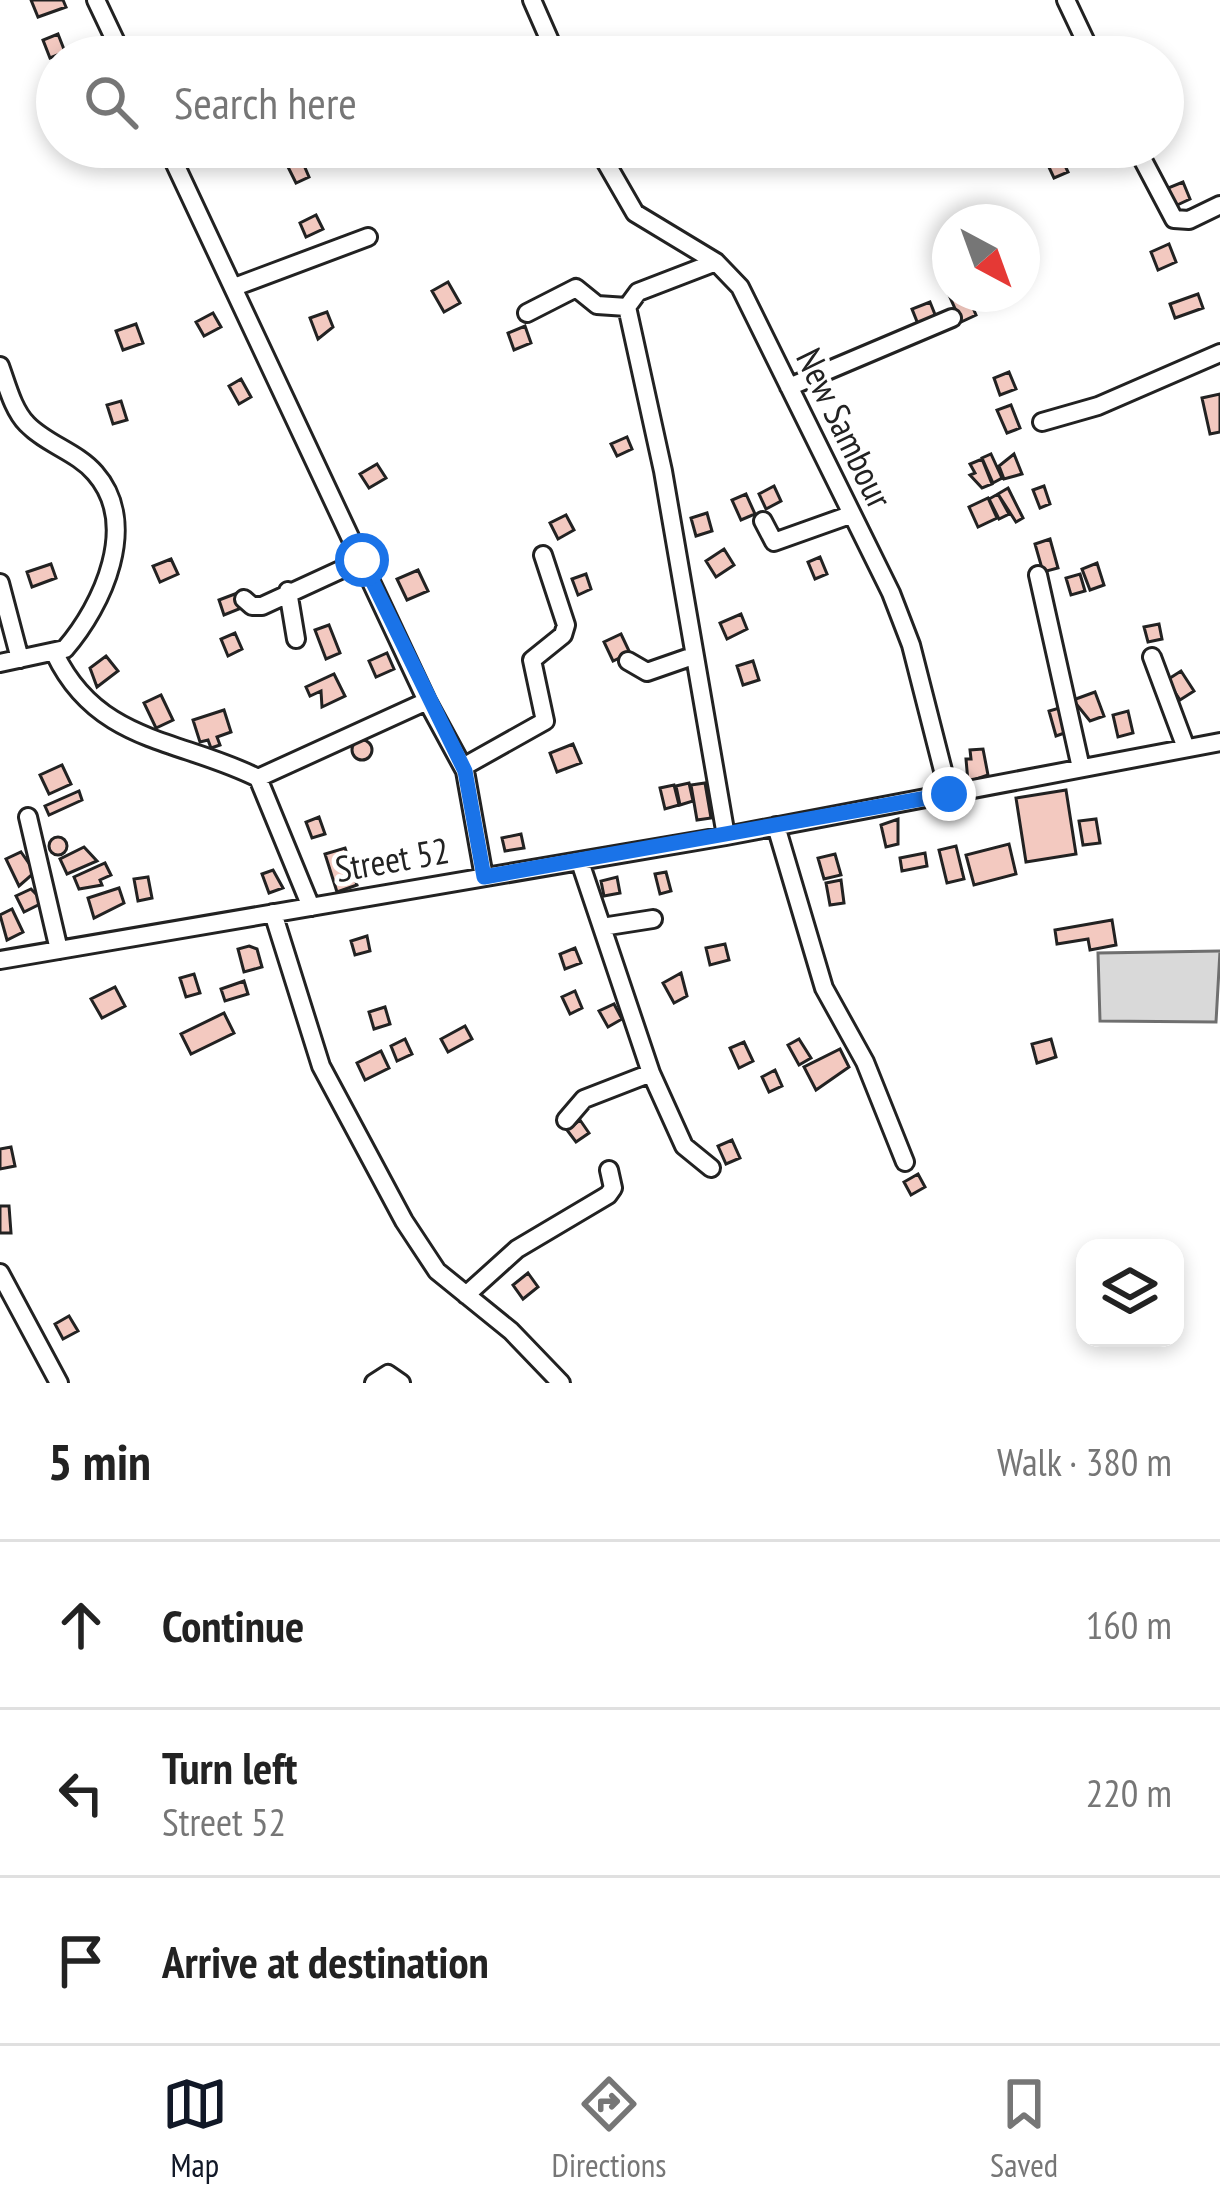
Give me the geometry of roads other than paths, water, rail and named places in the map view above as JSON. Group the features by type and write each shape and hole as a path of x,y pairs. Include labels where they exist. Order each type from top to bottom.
{"street":[{"path":"96,0 113,36"},
{"path":"532,0 548,36"},
{"path":"1066,0 1083,36"},
{"path":"178,168 237,286 427,701 463,767 484,877"},
{"name":"New Sambour","path":"609,168 635,213 716,262 740,287 911,645 949,794"},
{"path":"1147,168 1174,219 1189,220 1220,205"},
{"path":"237,286 368,237"},
{"path":"716,262 638,292 627,308 663,471 726,836"},
{"path":"527,313 576,288 597,305 627,308"},
{"path":"789,387 952,318"},
{"path":"1042,422 1098,406 1220,353"},
{"path":"0,366 27,424 94,470 116,518 117,552 76,637 55,654 0,663"},
{"path":"763,521 774,542 850,515"},
{"path":"463,767 545,721 532,659 563,635 566,625 543,555"},
{"path":"244,599 256,608 362,560"},
{"path":"1038,575 1081,768"},
{"path":"0,583 20,659"},
{"path":"288,591 296,640"},
{"path":"55,654 70,686 130,734 258,778 427,701"},
{"path":"628,661 647,672 693,656"},
{"path":"1152,657 1186,748"},
{"name":"Street 52","path":"0,960 726,836 1220,742"},
{"path":"258,778 311,907"},
{"path":"28,818 59,950"},
{"path":"776,826 824,988 865,1062 905,1162"},
{"path":"580,862 651,1072 684,1146 712,1168"},
{"path":"273,913 321,1066 373,1171 436,1271 511,1330 561,1383"},
{"path":"602,927 652,919"},
{"path":"566,1120 584,1099 651,1072"},
{"path":"466,1294 518,1249 608,1195 613,1188 609,1170"},
{"path":"0,1273 58,1383"},
{"path":"374,1383 388,1374 400,1383"}]}
